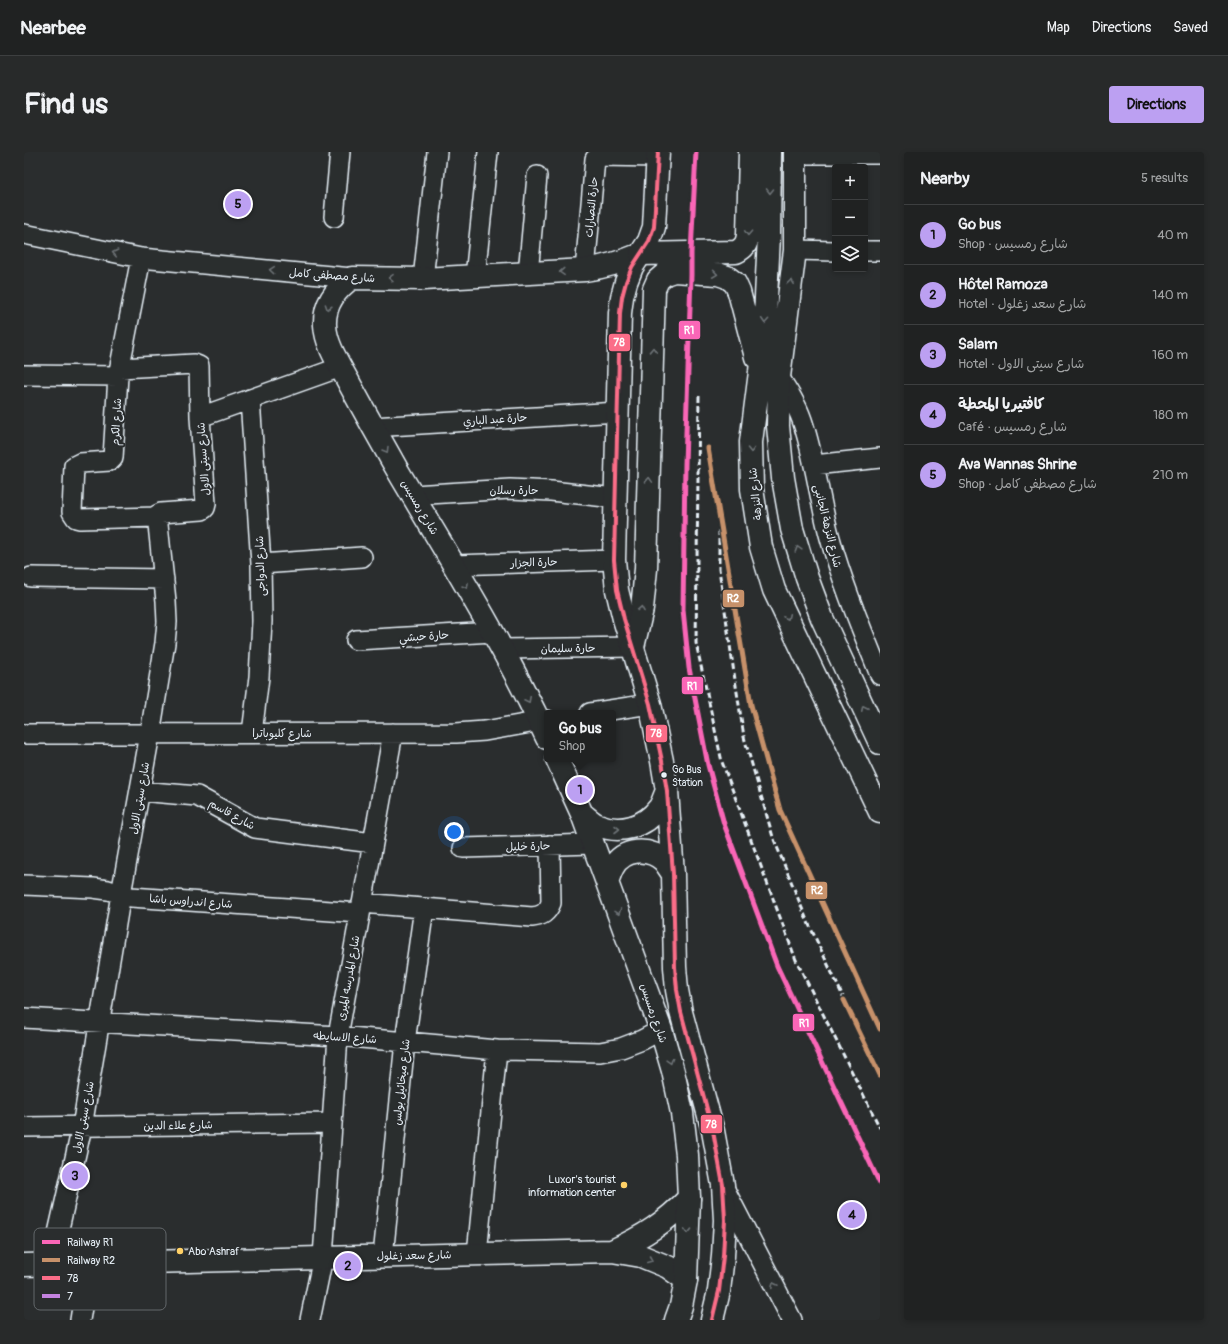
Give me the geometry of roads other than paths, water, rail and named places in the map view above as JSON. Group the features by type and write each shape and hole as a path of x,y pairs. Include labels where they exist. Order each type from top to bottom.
{"main road":[{"path":"640,254 736,252 743,249 747,242 748,235 750,152"},
{"name":"شارع النزهة","path":"770,152 769,236 765,318 770,374 778,426 783,478 792,529 807,578 822,618 880,743"},
{"name":"شارع النزهة","path":"795,153 795,250 770,374 751,442 752,489 761,547 774,590 880,812"},
{"path":"658,155 654,227 649,242 632,267 622,297 614,560 617,590 650,704 661,754 667,790 673,874 675,967 677,990 681,1012 713,1131 723,1185 725,1220 723,1256 719,1291 712,1320"},
{"name":"شارع مصطفى كامل","path":"352,278 423,279 585,270 622,262 640,254"},
{"path":"633,647 642,609 646,569 654,289 658,280 665,274 674,271 718,274 727,277 735,283 770,374"},
{"name":"شارع رمسيس","path":"352,278 343,284 329,303 325,326 327,337 372,427 498,640 544,726"},
{"path":"774,590 807,578"},
{"name":"شارع رمسيس","path":"558,762 582,814 661,1030 673,1071 682,1113 687,1155 689,1198 686,1280 681,1306 676,1320"},
{"path":"582,814 596,824 614,830 632,828 648,820 660,807 667,790"},
{"path":"607,882 613,866 623,855 638,850 652,853 664,862 673,874"},
{"name":"شارع سعد زغلول","path":"612,1251 634,1241 654,1229 673,1214 689,1198"},
{"name":"شارع سعد زغلول","path":"166,1261 612,1251 641,1256 668,1267 686,1280"}],"street":[{"path":"334,217 340,152"},
{"path":"423,279 437,152"},
{"path":"475,277 488,152"},
{"path":"795,153 880,154"},
{"name":"حارة النصارات","path":"585,270 595,159 598,156 658,155"},
{"path":"528,274 537,176"},
{"name":"شارع مصطفى كامل","path":"24,234 140,258 352,278"},
{"path":"795,250 832,251"},
{"path":"868,251 880,251"},
{"name":"شارع الكرم","path":"140,258 119,372 114,458 110,461 80,463 74,466 72,512 76,518 80,520 157,517"},
{"name":"شارع سيتى الاول","path":"59,1228 82,1126 121,894 150,734 166,629 166,601 157,515 161,513 198,511 205,508 206,504 200,417 200,369 197,364 119,372"},
{"path":"200,417 341,367"},
{"path":"24,375 119,372"},
{"name":"شارع النزهة الجانبى","path":"770,374 792,397 802,419 814,465 820,502 840,574 880,675"},
{"name":"شارع الدواجى","path":"250,399 261,564 262,621 259,677 252,733"},
{"name":"حارة عبد الباري","path":"372,427 618,412"},
{"path":"814,465 880,458"},
{"name":"حارة رسلان","path":"412,495 510,489 544,490 615,498"},
{"path":"261,564 362,557"},
{"name":"حارة الجزار","path":"454,565 614,560"},
{"path":"32,577 164,579"},
{"name":"حارة حبشي","path":"356,640 498,640"},
{"name":"حارة سليمان","path":"498,640 633,647"},
{"path":"610,710 650,704"},
{"name":"شارع كليوباترا","path":"24,734 456,733 544,726"},
{"name":"شارع المدرسه الميرى","path":"310,1320 324,1257 338,1036 393,733"},
{"name":"شارع قاسم","path":"140,792 197,796 255,828 373,843"},
{"name":"حارة خليل","path":"464,848 592,844"},
{"name":"شارع اندراوس باشا","path":"24,886 93,888 142,898 361,908 424,908 532,917 540,916 548,911 551,903 550,845"},
{"name":"شارع ميخائيل بولس","path":"382,1256 405,1042 424,908"},
{"name":"شارع الاسايطه","path":"24,1018 100,1024 338,1036 497,1050 600,1052 621,1048 635,1043 661,1030"},
{"path":"477,1254 497,1050"},
{"name":"شارع علاء الدين","path":"24,1127 332,1123"},
{"path":"723,1185 792,1320"},
{"path":"80,1320 82,1310"}],"railway":[{"path":"696,152 691,253 685,464 683,610 689,668 708,765 724,824 777,966 880,1184"},
{"path":"699,396 696,643 722,762 796,960 880,1128"},
{"path":"719,512 719,569 744,737 773,837 806,918 880,1075"}],"rail line":[{"name":"R1","path":"696,152 691,253 685,464 683,610 689,668 708,765 724,824 777,966 880,1184"},
{"name":"R2","path":"708,448 751,705 780,810 880,1029"},
{"name":"R2","path":"844,1000 880,1075"}],"place":[{"name":"Ava Wannas Shrine","path":"238,204"},
{"name":"Go Bus Station","path":"664,775"},
{"name":"Go bus","path":"580,790"},
{"name":"Salam","path":"75,1176"},
{"name":"Luxor's tourist information center","path":"624,1185"},
{"name":"كافتيريا المحطة","path":"852,1215"},
{"name":"Abo Ashraf","path":"180,1251"},
{"name":"Hôtel Ramoza","path":"348,1266"}]}
